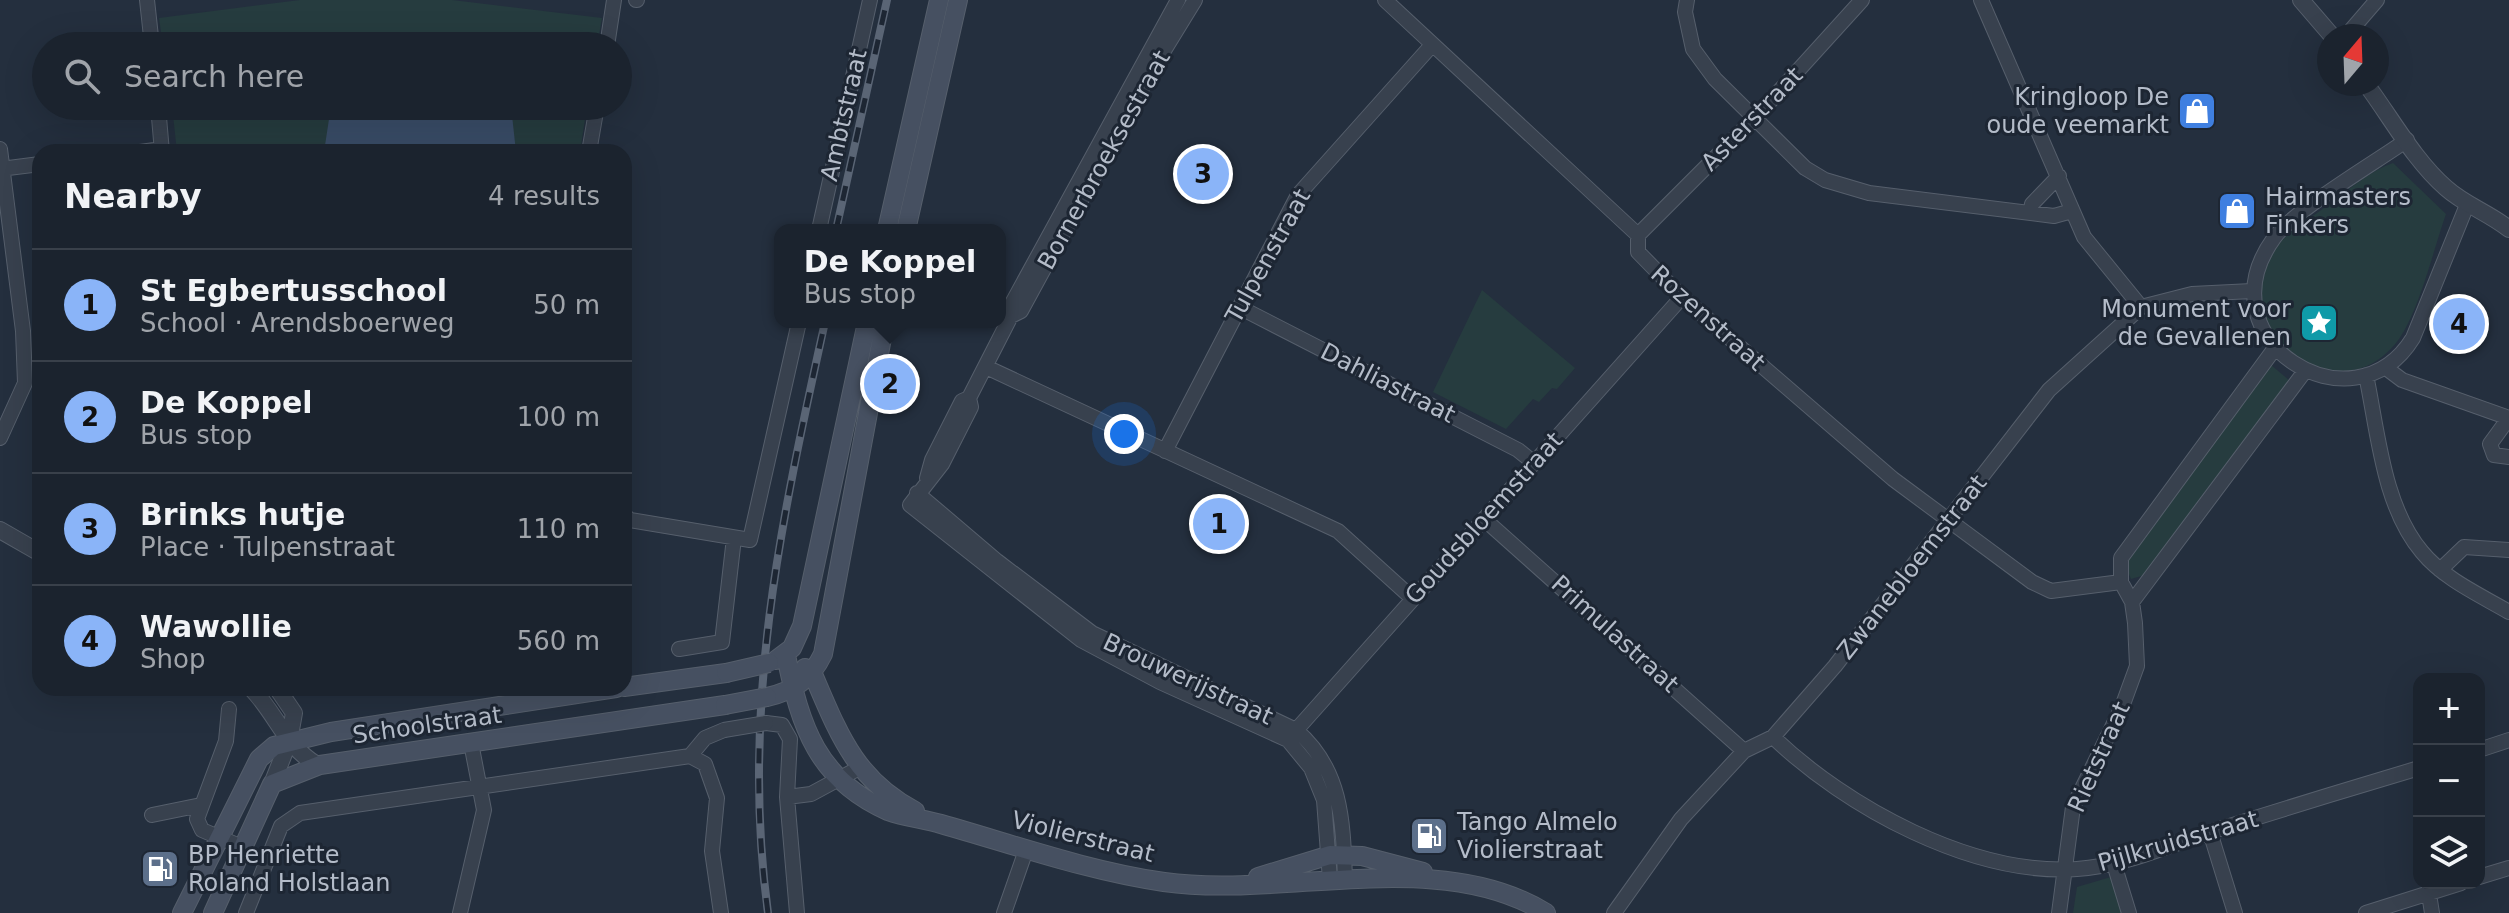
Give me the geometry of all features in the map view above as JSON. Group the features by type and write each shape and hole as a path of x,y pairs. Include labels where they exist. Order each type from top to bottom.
{"main road":[{"path":"888,224 939,0"},
{"path":"907,224 958,0"},
{"path":"778,659 802,626 866,328"},
{"path":"632,686 726,673 778,659 812,672 823,654 826,640 884,328"},
{"name":"Violierstraat","path":"778,659 825,767 836,780 861,799 888,811 1026,850 1164,882 1220,886 1338,879 1422,880 1479,888"},
{"name":"Violierstraat","path":"812,672 859,768 899,803 936,823"},
{"name":"Schoolstraat","path":"272,784 317,765 767,697 793,689 812,672"},
{"name":"Schoolstraat","path":"289,741 567,696"},
{"path":"182,913 259,759 274,746 289,741"},
{"path":"213,913 272,784"},
{"name":"Violierstraat","path":"1220,886 1337,855 1436,874 1515,898 1546,913"}],"street":[{"path":"147,0 150,32"},
{"path":"609,32 614,0"},
{"name":"Ambtstraat","path":"820,224 870,0"},
{"name":"Bornerbroeksestraat","path":"1006,326 1011,316 1010,307 1178,0"},
{"name":"Bornerbroeksestraat","path":"1011,316 1021,311 1162,53 1195,0"},
{"name":"Rozenstraat","path":"1385,0 1638,235 1638,252 1682,297 1893,479 2032,582 2051,591 2121,582"},
{"path":"1687,0 1685,12 1693,49 1715,79 1805,168 1848,189 2054,216 2072,211"},
{"name":"Asterstraat","path":"1638,235 1754,119 1862,0"},
{"path":"1981,0 2084,237 2141,307"},
{"path":"2301,0 2322,24"},
{"path":"2356,24 2377,0"},
{"name":"Tulpenstraat","path":"1165,451 1298,195 1432,45"},
{"path":"2375,96 2418,159 2467,205 2490,214 2509,229"},
{"path":"159,120 161,144"},
{"path":"590,144 595,120"},
{"path":"2407,140 2276,235 2265,252 2252,291 2253,307 2275,348 2289,362 2305,371 2333,379 2366,375 2386,368 2403,354 2413,338 2467,205"},
{"path":"0,149 23,331 25,383 0,438"},
{"path":"1,169 32,165"},
{"path":"2030,213 2032,204 2059,176"},
{"name":"Zwanebloemstraat","path":"1614,913 1681,819 1744,751 1773,737 1835,666 2049,390 2141,307 2192,294 2252,291"},
{"name":"Goudsbloemstraat","path":"1292,735 1682,297"},
{"name":"Dahliastraat","path":"1239,307 1518,450 1534,463"},
{"path":"679,649 722,642 742,539 797,328"},
{"name":"Bornerbroeksestraat","path":"918,493 942,464 971,407 969,398 1005,328"},
{"path":"2121,582 2121,558 2275,348"},
{"path":"986,367 1338,531 1412,598"},
{"path":"2386,368 2402,380 2509,418 2490,444 2494,455 2509,457"},
{"path":"2132,602 2305,371"},
{"path":"2366,375 2391,492 2405,527 2422,552 2440,570 2509,612"},
{"name":"Brouwerijstraat","path":"918,493 1081,640 1146,675 1292,735 1318,751 1334,780 1338,879"},
{"name":"Primulastraat","path":"1484,519 1744,751"},
{"path":"632,520 742,539"},
{"path":"0,530 32,548"},
{"path":"2440,570 2464,547 2509,550"},
{"name":"Rietstraat","path":"2059,913 2073,807 2122,707 2137,666 2132,602 2121,582"},
{"path":"257,696 301,755 317,765"},
{"path":"272,784 289,741 294,713 282,696"},
{"path":"229,709 226,741 197,819 202,830 242,847"},
{"path":"690,756 705,738 724,730 766,723 782,725 790,739 787,797 797,913"},
{"name":"Pijlkruidstraat","path":"1773,737 1835,790 1911,829 2007,863 2063,869 2114,864 2413,770"},
{"path":"2485,748 2509,740"},
{"path":"460,913 483,823 471,743"},
{"path":"246,913 281,826 288,818 342,806 690,756 705,764 717,798 712,851 721,913"},
{"path":"787,797 811,794 859,768"},
{"path":"152,815 201,805"},
{"path":"2210,832 2235,913"},
{"path":"1004,913 1026,850"},
{"path":"2114,864 2129,913"},
{"path":"2485,875 2509,868"},
{"path":"2366,913 2444,889"},
{"path":"2429,894 2432,913"}],"green space":[{"path":"300,0 452,0 602,18 600,32 161,32 159,18"},
{"path":"174,120 585,120 581,144 176,144"},
{"path":"2393,163 2446,214 2419,296 2399,339 2375,362 2348,371 2320,369 2295,357 2276,337 2263,312 2261,283 2272,253 2290,233 2367,176"},
{"path":"1482,290 1575,368 1557,389 1552,388 1539,402 1533,399 1506,429 1433,392"},
{"path":"2271,365 2290,381 2145,575 2131,579 2125,564"},
{"path":"2111,877 2124,913 2073,913 2077,887"}],"water":[{"path":"329,120 513,120 515,144 325,144"}],"railway":[{"path":"837,224 887,0"},
{"path":"768,913 761,837 759,762 762,688 780,542 824,328"}],"place":[{"name":"Kringloop De oude veemarkt","path":"2197,111"},
{"name":"Brinks hutje","path":"1203,174"},
{"name":"Hairmasters Finkers","path":"2237,211"},
{"name":"Monument voor de Gevallenen","path":"2319,323"},
{"name":"Wawollie","path":"2459,324"},
{"name":"De Koppel","path":"890,384"},
{"name":"St Egbertusschool","path":"1219,524"},
{"name":"Tango Almelo Violierstraat","path":"1429,836"},
{"name":"BP Henriette Roland Holstlaan","path":"160,869"}]}
